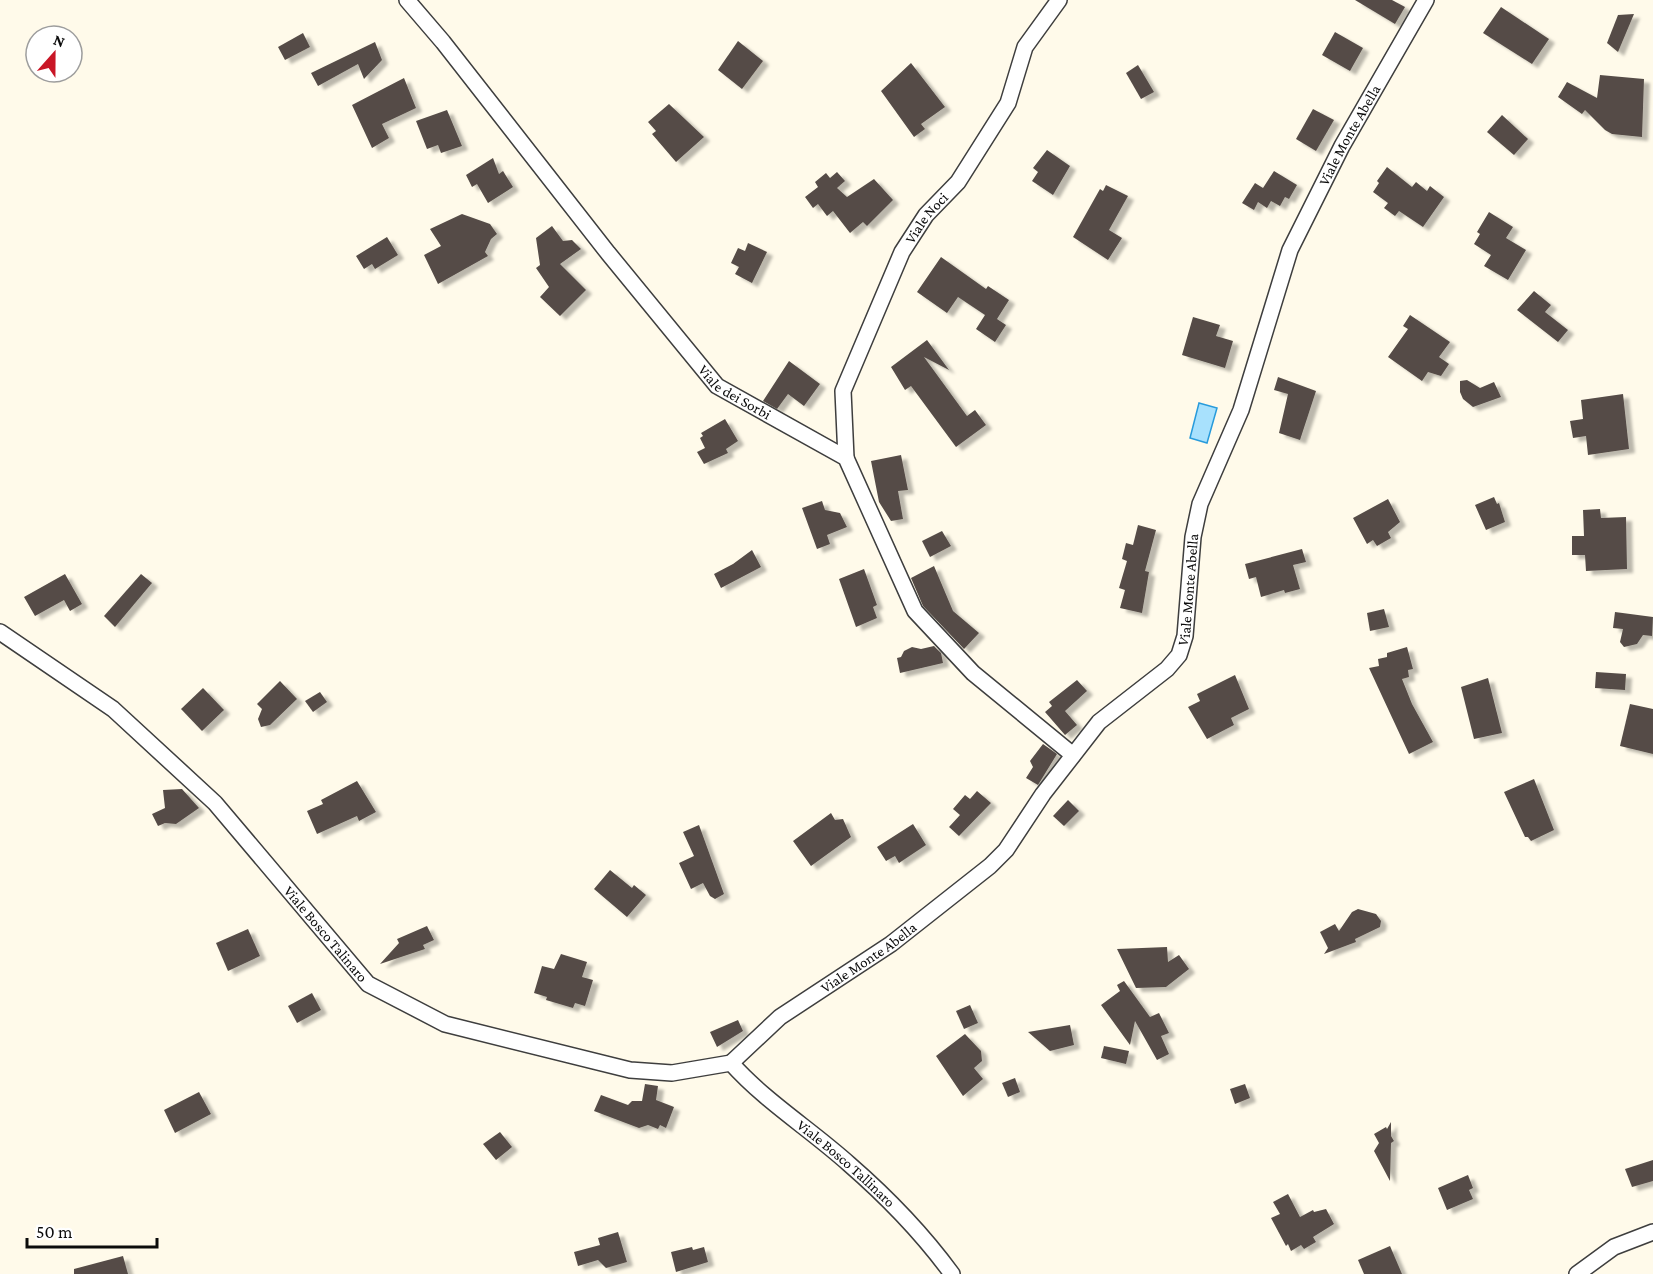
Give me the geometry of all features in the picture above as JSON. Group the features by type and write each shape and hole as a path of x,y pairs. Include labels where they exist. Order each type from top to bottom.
{"street":[{"name":"Viale dei Sorbi","path":"407,0 717,386 846,458"},
{"name":"Viale Noci","path":"846,458 843,391 902,252 926,215 958,182 1008,103 1025,47 1059,0"},
{"name":"Viale Monte Abella","path":"731,1063 780,1017 891,944 990,866 1006,850 1099,722 1167,669 1179,655 1185,636 1193,537 1200,504 1241,410 1290,250 1342,146 1426,0"},
{"path":"846,458 915,611 973,673 1073,755"},
{"name":"Viale Bosco Talinaro","path":"0,632 113,709 215,803 368,984 445,1024 630,1070 672,1073 731,1063"},
{"name":"Viale Bosco Tallinaro","path":"731,1063 753,1087 848,1163 901,1211 944,1272"},
{"path":"1577,1274 1614,1247 1653,1232"}],"water":[{"path":"1199,403 1217,408 1207,443 1190,438"}],"building":[{"path":"1355,0 1392,0 1405,7 1395,24"},
{"path":"1501,7 1549,39 1532,64 1483,33"},
{"path":"1634,14 1618,52 1607,43 1618,15"},
{"path":"1335,32 1363,48 1350,71 1322,55"},
{"path":"303,33 310,47 285,60 278,47"},
{"path":"738,41 763,61 742,89 718,70"},
{"path":"375,42 382,60 364,79 358,64 318,86 311,73"},
{"path":"911,63 945,107 921,124 925,129 914,137 881,91"},
{"path":"1138,65 1154,92 1141,99 1126,73"},
{"path":"1600,75 1644,79 1642,137 1612,134 1585,110 1582,114 1558,97 1567,82 1597,98"},
{"path":"404,78 416,108 382,124 389,138 372,148 352,105"},
{"path":"669,104 704,137 676,162 652,134 656,131 648,122"},
{"path":"1313,109 1334,120 1316,151 1296,139"},
{"path":"447,110 462,146 441,153 438,145 427,149 416,121"},
{"path":"1502,115 1528,139 1514,155 1487,132"},
{"path":"1047,150 1070,166 1053,195 1032,181 1038,172 1033,168"},
{"path":"493,158 499,174 503,171 513,187 488,203 477,184 472,187 466,175"},
{"path":"1387,167 1412,187 1416,182 1427,191 1430,186 1444,197 1423,227 1399,211 1395,216 1384,208 1388,203 1373,192 1379,183 1377,181"},
{"path":"1274,171 1297,185 1289,199 1285,197 1280,206 1271,201 1267,208 1258,202 1254,210 1242,203 1255,183 1263,188"},
{"path":"837,172 845,181 837,188 847,197 874,179 893,200 867,226 863,222 850,233 833,211 827,216 818,204 813,208 805,197 818,187 815,182 826,173 830,178"},
{"path":"1106,185 1128,196 1109,230 1122,238 1108,260 1073,237 1100,189 1103,191"},
{"path":"1489,212 1513,227 1506,238 1526,250 1508,280 1484,266 1491,255 1474,244 1480,234 1477,232"},
{"path":"462,214 490,224 497,234 491,239 485,252 488,256 438,284 424,255 441,246 430,229"},
{"path":"552,226 563,241 572,240 581,249 560,264 586,290 560,316 540,297 549,287 536,268 540,265 536,238"},
{"path":"387,237 398,255 375,269 372,264 364,269 356,256"},
{"path":"748,243 767,252 752,283 735,274 739,267 731,263 738,248 745,251"},
{"path":"941,257 986,289 988,286 1009,300 997,319 1006,325 995,342 976,329 985,315 958,297 947,313 917,292"},
{"path":"1534,291 1551,305 1545,312 1568,330 1558,342 1517,310"},
{"path":"1410,315 1450,342 1439,357 1449,364 1441,376 1428,372 1422,381 1388,357 1408,329 1403,326"},
{"path":"1193,317 1220,325 1216,336 1233,341 1225,368 1182,355"},
{"path":"927,340 949,370 924,357 967,416 975,410 986,425 956,447 911,386 905,390 891,367"},
{"path":"789,361 820,384 804,406 788,394 777,409 763,401"},
{"path":"1278,377 1316,391 1300,440 1279,433 1288,394 1274,390"},
{"path":"1467,380 1480,388 1494,382 1501,397 1473,407 1463,399 1460,392 1460,381"},
{"path":"1623,394 1629,449 1588,455 1586,436 1573,438 1570,421 1583,419 1581,400"},
{"path":"725,419 738,441 726,449 728,453 704,464 697,452 705,448 700,438 703,436 701,433"},
{"path":"901,455 908,490 898,491 903,519 891,521 879,502 871,461"},
{"path":"1494,497 1497,504 1499,503 1505,522 1486,530 1475,505"},
{"path":"1388,499 1400,522 1388,532 1391,538 1377,546 1373,540 1367,544 1353,518"},
{"path":"822,501 825,510 840,513 847,527 827,535 830,544 817,549 802,508"},
{"path":"1600,509 1601,518 1626,517 1627,569 1586,571 1585,555 1572,555 1572,536 1584,536 1583,510"},
{"path":"1138,525 1156,530 1145,571 1149,572 1142,613 1120,608 1125,590 1119,588 1127,561 1122,559 1126,543 1133,545"},
{"path":"942,531 951,546 930,557 922,541"},
{"path":"1302,549 1306,562 1293,565 1300,589 1285,593 1284,590 1261,597 1256,577 1249,579 1245,564"},
{"path":"752,550 761,567 721,588 714,574"},
{"path":"934,566 953,611 979,633 964,649 923,606 911,578"},
{"path":"864,569 877,605 873,607 877,618 856,627 839,579"},
{"path":"65,574 82,604 70,611 64,600 35,616 24,597"},
{"path":"141,574 152,583 115,627 104,616"},
{"path":"1384,609 1389,627 1370,631 1367,613"},
{"path":"1615,612 1653,617 1652,636 1643,635 1637,644 1624,647 1620,642 1623,629 1613,628"},
{"path":"934,646 941,653 943,663 900,673 897,658 901,657 904,651 912,647 921,649"},
{"path":"1407,647 1413,669 1408,670 1409,677 1402,679 1412,704 1433,742 1409,754 1369,668 1379,666 1378,659 1387,657 1387,653"},
{"path":"1596,672 1626,674 1625,690 1595,688"},
{"path":"1235,675 1249,709 1231,718 1234,725 1207,739 1188,707 1200,701 1197,694"},
{"path":"1488,678 1502,733 1474,739 1461,687"},
{"path":"1077,680 1087,691 1065,711 1077,725 1065,735 1045,712 1052,706 1049,702"},
{"path":"280,681 297,699 270,725 261,727 258,719 262,709 257,704"},
{"path":"203,688 224,710 202,731 181,709"},
{"path":"320,692 327,702 313,712 305,701"},
{"path":"1630,704 1653,709 1653,754 1620,746"},
{"path":"1043,744 1057,754 1038,785 1026,778 1033,767 1030,761"},
{"path":"1534,779 1554,830 1531,841 1525,837 1504,792"},
{"path":"357,781 376,812 359,821 357,816 317,834 307,811 323,804 321,800"},
{"path":"182,789 199,808 176,824 165,823 158,826 152,814 165,808 163,790"},
{"path":"977,791 991,803 959,836 949,827 960,815 953,809 965,795 970,799"},
{"path":"1068,800 1079,811 1064,826 1053,816"},
{"path":"831,813 835,820 843,819 851,837 811,866 793,841"},
{"path":"913,824 926,845 899,863 895,856 886,861 877,847"},
{"path":"699,825 724,894 715,899 710,896 703,883 691,889 679,863 694,856 683,832"},
{"path":"610,870 632,888 634,885 646,895 627,917 594,889"},
{"path":"1358,909 1376,914 1381,921 1380,927 1355,939 1356,942 1324,954 1328,948 1320,932 1335,924 1339,931 1352,912"},
{"path":"427,926 434,940 423,945 425,949 380,964 399,943 397,939"},
{"path":"248,929 260,956 228,971 216,943"},
{"path":"1167,947 1168,962 1179,955 1189,969 1166,987 1136,988 1117,949"},
{"path":"561,954 587,962 582,977 593,980 585,1006 575,1003 573,1008 546,1000 547,997 534,993 542,966 554,969"},
{"path":"1124,981 1150,1017 1159,1013 1169,1033 1161,1036 1169,1054 1157,1060 1135,1021 1130,1045 1101,1005 1120,991 1117,985"},
{"path":"312,993 321,1010 297,1023 288,1006"},
{"path":"970,1005 978,1023 964,1029 956,1011"},
{"path":"738,1020 743,1031 717,1047 710,1032"},
{"path":"1070,1025 1074,1045 1050,1051 1028,1032"},
{"path":"965,1034 981,1051 982,1061 974,1068 983,1079 963,1096 936,1056"},
{"path":"1104,1046 1129,1051 1126,1064 1101,1058"},
{"path":"1015,1078 1020,1092 1008,1097 1002,1083"},
{"path":"645,1084 658,1086 656,1100 674,1107 666,1128 660,1125 658,1129 648,1125 639,1128 594,1111 601,1095 628,1105 632,1101 642,1101"},
{"path":"1245,1084 1250,1098 1235,1104 1230,1089"},
{"path":"199,1092 211,1114 175,1133 164,1110"},
{"path":"1391,1122 1391,1136 1394,1141 1391,1143 1390,1181 1374,1151 1379,1143 1374,1134 1386,1127 1387,1129"},
{"path":"500,1132 512,1147 496,1160 483,1144"},
{"path":"1653,1160 1653,1181 1632,1187 1625,1169"},
{"path":"1468,1175 1473,1188 1469,1190 1473,1199 1447,1210 1438,1188"},
{"path":"1288,1194 1300,1217 1313,1210 1314,1212 1326,1209 1334,1224 1313,1237 1316,1242 1304,1249 1301,1245 1291,1251 1271,1218 1280,1214 1273,1202"},
{"path":"618,1232 627,1262 606,1268 598,1260 578,1266 574,1252 600,1245 598,1238"},
{"path":"1390,1246 1402,1274 1364,1274 1358,1260"},
{"path":"692,1247 693,1250 704,1247 708,1262 676,1272 671,1252"},
{"path":"123,1256 128,1274 74,1274 74,1269"}]}
